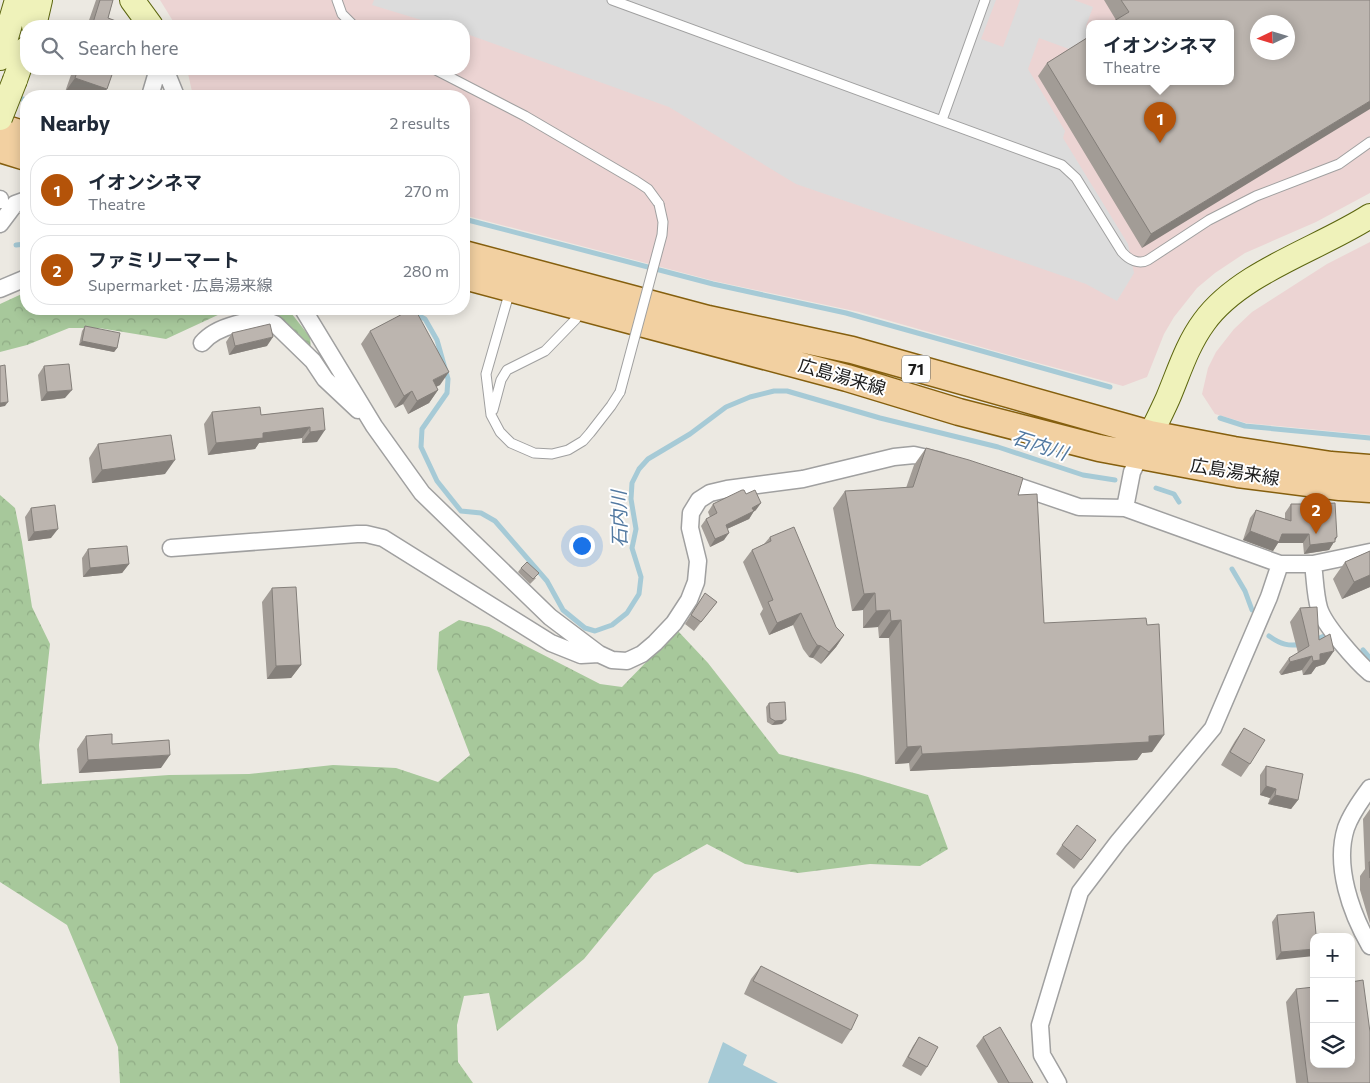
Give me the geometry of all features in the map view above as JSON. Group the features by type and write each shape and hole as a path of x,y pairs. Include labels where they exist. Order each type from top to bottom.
{"main road":[{"path":"0,127 20,133"},
{"path":"0,149 20,155"},
{"name":"広島湯来線","path":"470,256 708,319 852,350 1145,445 1247,475 1340,488 1370,489"},
{"name":"広島湯来線","path":"470,280 783,360 959,412 1099,448 1145,445 1234,450 1331,465 1370,468"},
{"path":"470,283 487,296 701,352 783,360"}],"street":[{"path":"0,58 17,0"},
{"path":"35,20 40,0"},
{"path":"132,0 147,20"},
{"path":"20,66 0,117 20,121"},
{"path":"152,90 156,75"},
{"path":"167,75 174,90"},
{"path":"0,224 15,204 20,202"},
{"path":"1125,508 1132,472 1169,397 1189,347 1204,322 1224,300 1251,281 1370,216"},
{"path":"0,289 20,281"},
{"path":"308,315 374,426 422,493 550,617 599,654 612,660 627,661 642,654 674,623 689,600 696,582 698,561 690,528 691,513 699,500 710,493 803,479 914,454 960,467"},
{"path":"202,343 207,337 217,331 248,322 268,321 274,324 313,361 325,379 374,426"},
{"path":"988,476 1079,507 1125,508 1280,564 1313,564 1370,552"},
{"path":"172,548 357,534 374,535 383,538 551,643 581,655 599,654"},
{"path":"1058,1083 1042,1055 1040,1025 1080,892 1118,842 1212,728 1269,597 1280,564"},
{"path":"1313,564 1319,608 1323,616 1370,673"},
{"path":"1370,788 1346,828 1342,852 1344,876 1351,904 1370,946"}],"lane":[{"path":"337,0 342,14 348,20"},
{"path":"612,0 942,120 1047,159 1066,168 1076,178 1122,252 1133,261 1143,262 1209,220 1256,196 1339,164 1370,142"},
{"path":"942,120 985,0"},
{"path":"446,75 526,116 636,181 648,189 659,204 663,222 662,235 620,392 590,433 576,446 560,452 534,453 518,447 500,432 491,415 486,374 507,301"},
{"path":"491,415 501,380 507,370 545,350 576,319"}],"shaded area":[{"path":"160,0 1370,0 1370,193 1316,222 1245,253 1215,273 1197,288 1174,317 1164,334 1147,377 1123,386 859,312 714,281 470,217 470,90 192,90 188,75 470,75 470,20 172,20"},
{"path":"374,0 996,0 981,39 1003,47 1020,0 1074,0 1093,7 1088,20 1086,20 1086,38 1069,49 1039,38 1028,69 1065,131 1063,138 1128,244 1134,273 1117,301 1086,284 796,184 669,107 470,35 470,20 421,20 372,5"},
{"path":"1370,242 1370,435 1246,423 1215,414 1202,394 1208,368 1216,352 1234,329 1252,312 1327,264"}],"green space":[{"path":"20,295 20,315 218,315 166,339 99,328 69,328 27,345 0,352 0,304"},
{"path":"264,315 293,315 310,337 311,350 279,321"},
{"path":"0,495 15,508 32,607 50,644 39,745 42,784 169,775 249,774 333,765 396,768 438,782 470,755 437,669 439,632 459,620 489,627 600,684 622,687 677,630 708,663 779,754 858,774 928,795 948,849 920,866 870,864 798,873 745,864 707,844 654,874 584,959 497,1031 489,993 464,996 457,1025 458,1062 473,1083 120,1083 118,1047 67,925 0,882"}],"water":[{"path":"723,1042 747,1055 743,1065 778,1083 708,1083"}],"building":[{"path":"100,0 113,0 108,18 113,20 94,20"},
{"path":"1121,0 1370,0 1370,101 1151,234 1047,63 1086,39 1086,85 1234,85 1234,20 1116,20 1129,12"},
{"path":"76,75 112,75 107,89 75,78"},
{"path":"401,315 418,315 449,372 433,380 438,390 417,401 412,391 404,396 370,331"},
{"path":"270,324 273,337 235,346 232,333"},
{"path":"85,326 120,333 117,348 82,341"},
{"path":"69,364 72,390 47,392 44,366"},
{"path":"5,365 8,402 0,403 0,366"},
{"path":"260,407 261,415 323,408 325,430 310,432 310,427 263,433 263,438 216,443 212,412"},
{"path":"171,435 175,460 102,470 98,444"},
{"path":"926,448 1023,478 1018,495 1037,494 1044,623 1146,618 1147,625 1159,624 1164,735 1149,736 1149,742 922,754 921,746 907,747 901,620 891,621 890,610 876,611 875,593 864,594 845,491 913,487"},
{"path":"742,490 746,494 755,490 761,503 752,508 754,511 726,525 729,533 715,539 706,519 717,513 713,504"},
{"path":"1335,503 1337,537 1335,542 1310,545 1309,534 1282,534 1279,542 1250,531 1256,510 1291,521 1291,504"},
{"path":"55,505 58,529 34,532 31,508"},
{"path":"794,527 836,627 844,635 829,652 817,645 801,613 777,623 768,602 773,600 752,550 771,541 770,537"},
{"path":"127,546 129,564 90,568 88,549"},
{"path":"1370,551 1370,575 1354,582 1345,562"},
{"path":"527,562 539,573 533,579 521,568"},
{"path":"296,587 301,665 276,666 272,588"},
{"path":"705,593 717,602 701,622 691,615"},
{"path":"1317,607 1319,640 1330,634 1334,651 1320,654 1320,660 1313,661 1312,656 1290,662 1289,658 1309,646 1300,608"},
{"path":"785,702 786,720 775,721 770,718 769,703"},
{"path":"1244,728 1265,740 1250,764 1230,752"},
{"path":"112,734 112,744 169,740 170,755 88,760 86,736"},
{"path":"1266,766 1303,774 1298,800 1275,795 1276,789 1266,786"},
{"path":"1077,825 1096,840 1081,860 1062,845"},
{"path":"1314,912 1316,933 1310,933 1310,949 1281,952 1277,915"},
{"path":"761,966 858,1015 851,1030 753,981"},
{"path":"1363,980 1370,1032 1370,1083 1308,1083 1296,989 1310,987 1310,1068 1355,1068 1355,981"},
{"path":"1000,1027 1033,1083 1009,1083 983,1037"},
{"path":"919,1037 938,1047 927,1067 908,1057"}],"waterway":[{"path":"15,97 20,98"},
{"path":"470,221 713,284 846,313 1110,387"},
{"name":"石内川","path":"16,245 20,245"},
{"name":"石内川","path":"417,315 425,319 437,340 448,379 447,393 422,429 421,447 437,481 461,511 481,513 495,521 547,581 563,610 585,628 595,631 612,625 627,613 639,594 641,577 632,548 636,529 631,499 632,483 639,469 648,459 690,434 726,407 750,397 774,391 787,391 880,418 998,447 1083,475 1115,480"},
{"path":"1220,418 1245,426 1370,438"},
{"name":"石内川","path":"1156,488 1174,494 1179,502"},
{"name":"石内川","path":"1232,569 1245,591 1252,610"},
{"name":"石内川","path":"1269,636 1285,644 1302,644"},
{"name":"石内川","path":"1313,641 1324,636"},
{"name":"石内川","path":"1363,650 1370,658"}],"place":[{"name":"イオンシネマ","path":"1160,143"},
{"name":"ファミリーマート","path":"1316,534"}]}
